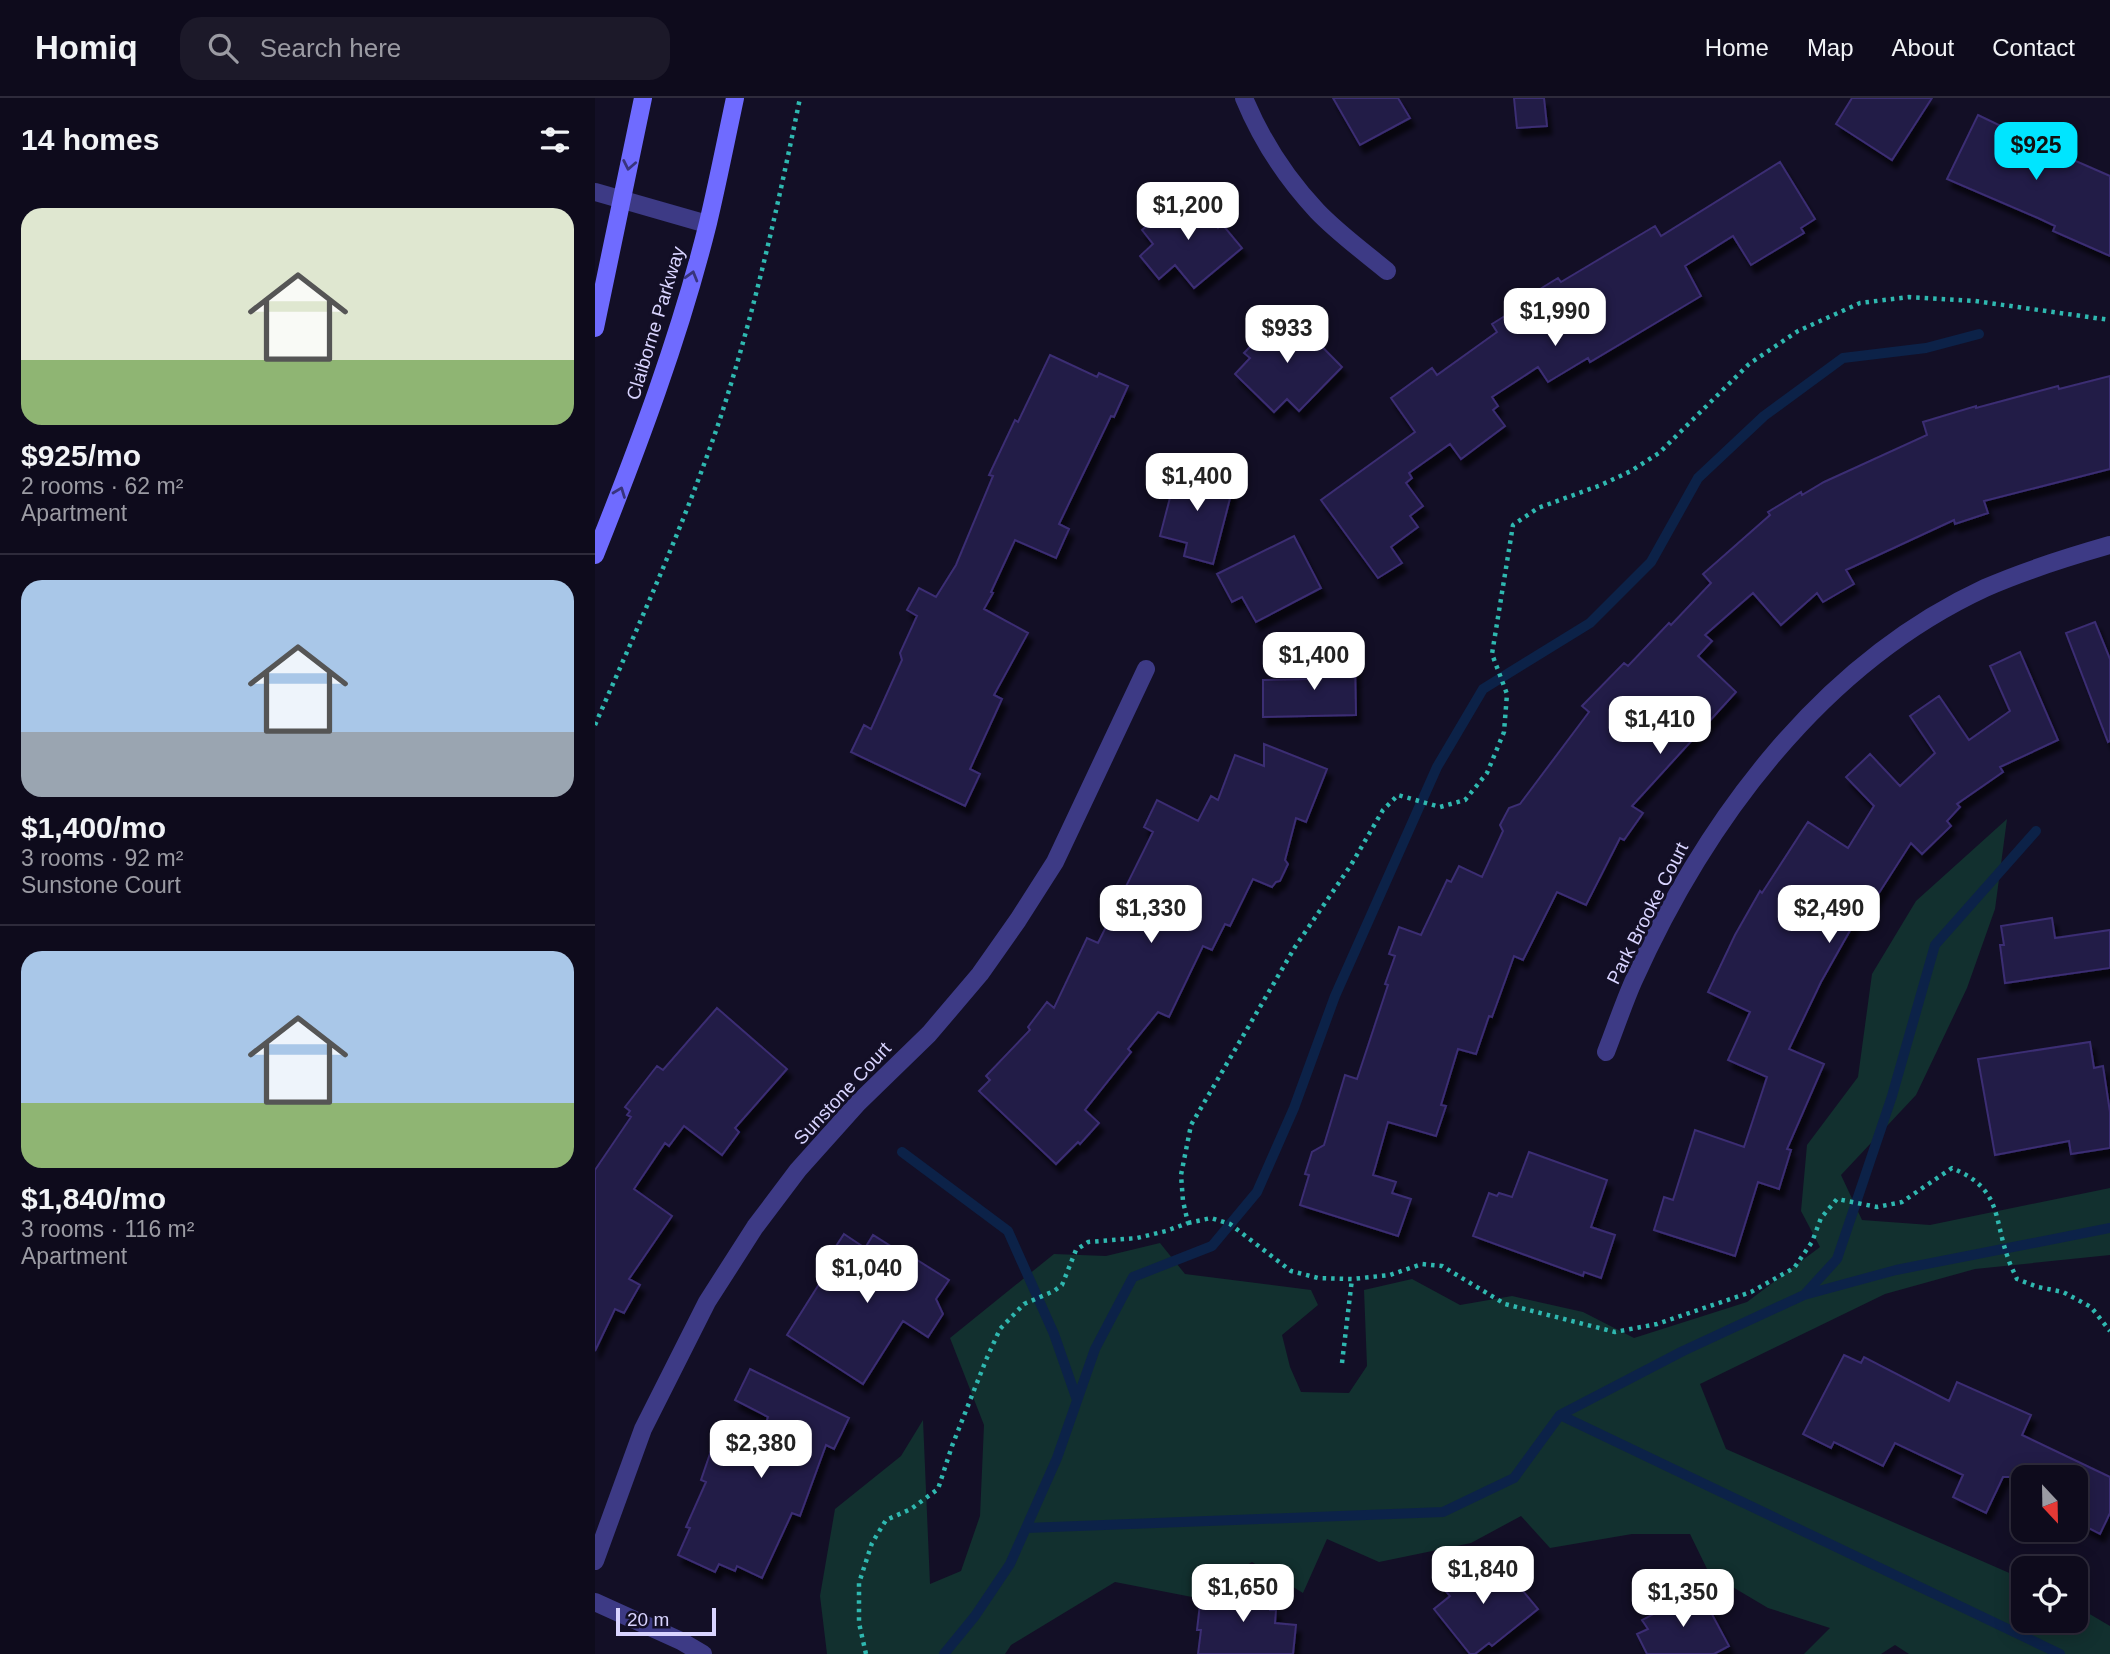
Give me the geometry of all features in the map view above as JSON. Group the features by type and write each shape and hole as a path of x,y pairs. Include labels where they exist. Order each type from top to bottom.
{"main road":[{"path":"595,328 643,98"},
{"name":"Claiborne Parkway","path":"595,555 638,445 679,323 707,224 735,98"}],"street":[{"path":"1244,98 1254,122 1285,172 1318,211 1387,271"},
{"path":"595,192 707,224"},
{"name":"Park Brooke Court","path":"1607,1052 1638,972 1667,913 1706,845 1762,768 1814,710 1868,661 1929,619 1984,589 2043,565 2110,545"},
{"name":"Sunstone Court","path":"595,1561 643,1429 707,1302 755,1227 798,1170 858,1103 929,1034 980,974 1018,920 1055,862 1146,669"},
{"path":"595,1602 681,1641 703,1654"}],"path":[{"path":"595,725 684,519 719,420 745,333 800,98"},
{"path":"1188,1223 1181,1175 1191,1125 1295,947 1352,865 1383,810 1398,795 1440,807 1465,800 1487,773 1504,732 1507,694 1492,654 1513,525 1538,508 1631,471 1658,453 1749,364 1798,331 1860,303 1909,297 1975,301 2110,320"},
{"path":"866,1654 859,1623 859,1583 872,1543 886,1520 912,1510 938,1489 952,1446 1000,1329 1024,1304 1062,1285 1076,1250 1088,1241 1137,1238 1211,1218 1230,1224 1291,1271 1318,1278 1352,1279 1390,1275 1422,1264 1442,1266 1505,1304 1615,1332 1657,1324 1751,1292 1794,1268 1812,1242 1821,1219 1837,1199 1877,1207 1902,1202 1952,1168 1970,1175 1989,1196 1999,1217 2008,1258 2017,1279 2063,1292 2091,1307 2110,1331"},
{"path":"1342,1363 1352,1279"}],"green space":[{"path":"2007,819 1995,909 1967,988 1916,1095 1841,1175 1862,1220 1930,1225 2110,1188 2110,1255 1975,1269 1885,1294 1700,1384 1726,1449 2011,1574 2011,1633 2088,1633 2088,1613 2110,1626 2110,1654 1909,1654 1895,1645 1881,1654 1804,1654 1830,1628 1768,1608 1709,1573 1690,1534 1632,1534 1550,1548 1521,1516 1471,1543 1379,1562 1327,1539 1303,1593 1252,1562 1192,1597 1115,1582 1011,1645 1005,1654 827,1654 820,1596 835,1509 901,1456 923,1420 930,1584 961,1571 980,1516 984,1425 950,1338 1054,1254 1106,1256 1160,1243 1185,1274 1311,1290 1318,1305 1282,1335 1290,1367 1301,1392 1349,1393 1367,1366 1364,1290 1412,1279 1460,1305 1512,1296 1583,1312 1634,1338 1747,1302 1820,1247 1801,1211 1807,1145 1858,1077 1872,974 1916,901"}],"building":[{"path":"1333,98 1398,98 1410,118 1360,145"},
{"path":"1514,98 1544,98 1547,126 1517,128"},
{"path":"1852,98 1932,98 1892,160 1836,124"},
{"path":"1978,115 2011,131 2015,123 2043,136 2039,145 2110,176 2110,256 2053,231 2055,226 1947,179"},
{"path":"1780,162 1815,219 1801,228 1804,233 1751,265 1733,236 1685,266 1701,296 1590,362 1588,358 1548,382 1538,367 1492,397 1498,406 1493,410 1505,426 1461,459 1450,444 1409,473 1412,478 1406,483 1423,506 1410,516 1418,527 1391,547 1402,563 1378,578 1321,500 1415,432 1391,398 1432,368 1437,375 1497,332 1492,324 1534,298 1532,294 1558,278 1561,282 1655,226 1661,236"},
{"path":"1187,192 1218,228 1222,224 1242,248 1194,288 1175,265 1159,279 1140,256 1153,244 1142,230"},
{"path":"1286,310 1342,367 1299,411 1287,399 1274,412 1235,374 1250,358 1244,353"},
{"path":"1050,355 1097,377 1099,373 1128,386 1059,524 1069,529 1056,558 1015,540 984,609 1028,633 994,695 1002,699 970,769 980,774 965,806 851,752 864,725 871,729 902,660 900,653 917,616 907,610 919,588 936,597 956,565 993,476 989,475"},
{"path":"2110,376 2110,469 1984,501 1988,513 1955,524 1954,520 1846,570 1854,584 1823,602 1817,593 1781,625 1753,593 1705,635 1712,641 1698,656 1736,692 1632,806 1643,813 1624,840 1620,838 1586,905 1557,892 1523,960 1514,956 1476,1054 1458,1049 1441,1105 1446,1106 1436,1136 1388,1122 1373,1175 1396,1182 1392,1193 1411,1199 1398,1236 1300,1205 1309,1175 1305,1174 1312,1152 1324,1145 1345,1075 1357,1079 1388,985 1385,984 1395,956 1389,954 1399,927 1421,935 1447,880 1451,882 1459,866 1482,877 1503,831 1500,825 1509,808 1520,804 1589,712 1582,706 1624,663 1628,666 1669,623 1671,625 1711,583 1703,574 1770,515 1768,512 1801,492 1802,495 1824,482 1927,435 1923,422 1976,406"},
{"path":"1178,467 1234,483 1213,564 1184,556 1187,543 1160,536"},
{"path":"1294,536 1321,588 1256,622 1242,597 1232,602 1217,574"},
{"path":"2095,622 2110,659 2108,742 2066,633"},
{"path":"2020,652 2058,740 2000,767 2003,772 1957,804 1960,807 1947,821 1951,826 1922,854 1911,843 1870,907 1865,904 1821,982 1789,1049 1824,1064 1787,1149 1791,1150 1779,1189 1758,1182 1735,1256 1654,1230 1664,1197 1673,1200 1695,1130 1744,1147 1767,1077 1728,1060 1750,1012 1708,992 1760,891 1762,893 1808,822 1848,848 1874,806 1846,777 1870,754 1900,786 1935,753 1910,716 1939,696 1969,740 2010,711 1990,666"},
{"path":"1355,659 1356,715 1263,717 1263,680 1312,679 1311,660"},
{"path":"1264,744 1327,769 1306,822 1296,818 1285,860 1288,864 1280,881 1272,887 1253,879 1230,926 1225,924 1212,950 1203,946 1169,1017 1158,1012 1128,1049 1131,1052 1085,1110 1099,1123 1056,1164 979,1091 990,1080 986,1076 1030,1030 1028,1027 1047,1002 1054,1008 1087,938 1098,943 1153,832 1144,827 1157,800 1198,821 1211,796 1218,800 1235,755 1264,766"},
{"path":"2052,918 2055,938 2110,930 2110,968 2005,983 2000,945 2004,945 2001,926"},
{"path":"717,1008 787,1069 735,1128 739,1132 722,1155 684,1126 669,1146 665,1143 634,1189 672,1216 629,1279 640,1285 624,1313 615,1309 595,1351 595,1170 631,1117 627,1115 630,1111 625,1107 657,1066 663,1070"},
{"path":"2090,1042 2094,1068 2103,1066 2110,1112 2110,1148 2071,1154 2069,1141 1995,1155 1978,1059"},
{"path":"1529,1152 1607,1180 1591,1227 1615,1235 1601,1278 1584,1272 1583,1276 1473,1236 1489,1193 1512,1197"},
{"path":"844,1234 865,1248 873,1235 949,1280 936,1299 943,1314 928,1337 903,1321 863,1384 787,1335 828,1270 823,1266"},
{"path":"1844,1355 1861,1363 1864,1357 1949,1401 1957,1382 2031,1415 2022,1435 2085,1465 2011,1465 2011,1477 2003,1477 1986,1513 1953,1497 1963,1475 1895,1443 1883,1466 1834,1442 1831,1448 1803,1434"},
{"path":"750,1369 849,1418 834,1449 826,1445 800,1516 792,1513 762,1578 737,1566 735,1571 719,1564 715,1572 678,1555 690,1528 686,1527 706,1482 701,1480 712,1448 753,1463 768,1417 735,1400"},
{"path":"2088,1466 2110,1477 2110,1513 2100,1534 2088,1528"},
{"path":"1498,1561 1538,1609 1492,1646 1489,1643 1475,1654 1470,1654 1434,1609 1450,1596 1438,1582 1463,1563 1473,1576 1488,1564 1491,1567"},
{"path":"1223,1583 1272,1588 1270,1610 1276,1610 1275,1623 1296,1625 1293,1654 1198,1654 1200,1604 1215,1605 1216,1597 1221,1597"},
{"path":"1699,1590 1729,1646 1714,1654 1647,1654 1637,1634 1648,1629 1642,1620"}],"waterway":[{"path":"944,1654 975,1616 1010,1564 1057,1458 1095,1349 1133,1277 1212,1246 1257,1192 1294,1108 1335,996 1437,767 1483,689 1590,623 1651,562 1698,478 1764,416 1843,358 1926,348 1979,334"},
{"path":"1805,1294 1837,1259 1892,1096 1935,945 2036,831"},
{"path":"902,1152 1008,1231 1054,1334 1077,1400"},
{"path":"1026,1528 1443,1512 1514,1478 1560,1415 1683,1351 1804,1295 1896,1270 2110,1228"},
{"path":"1560,1415 2060,1654"}]}
